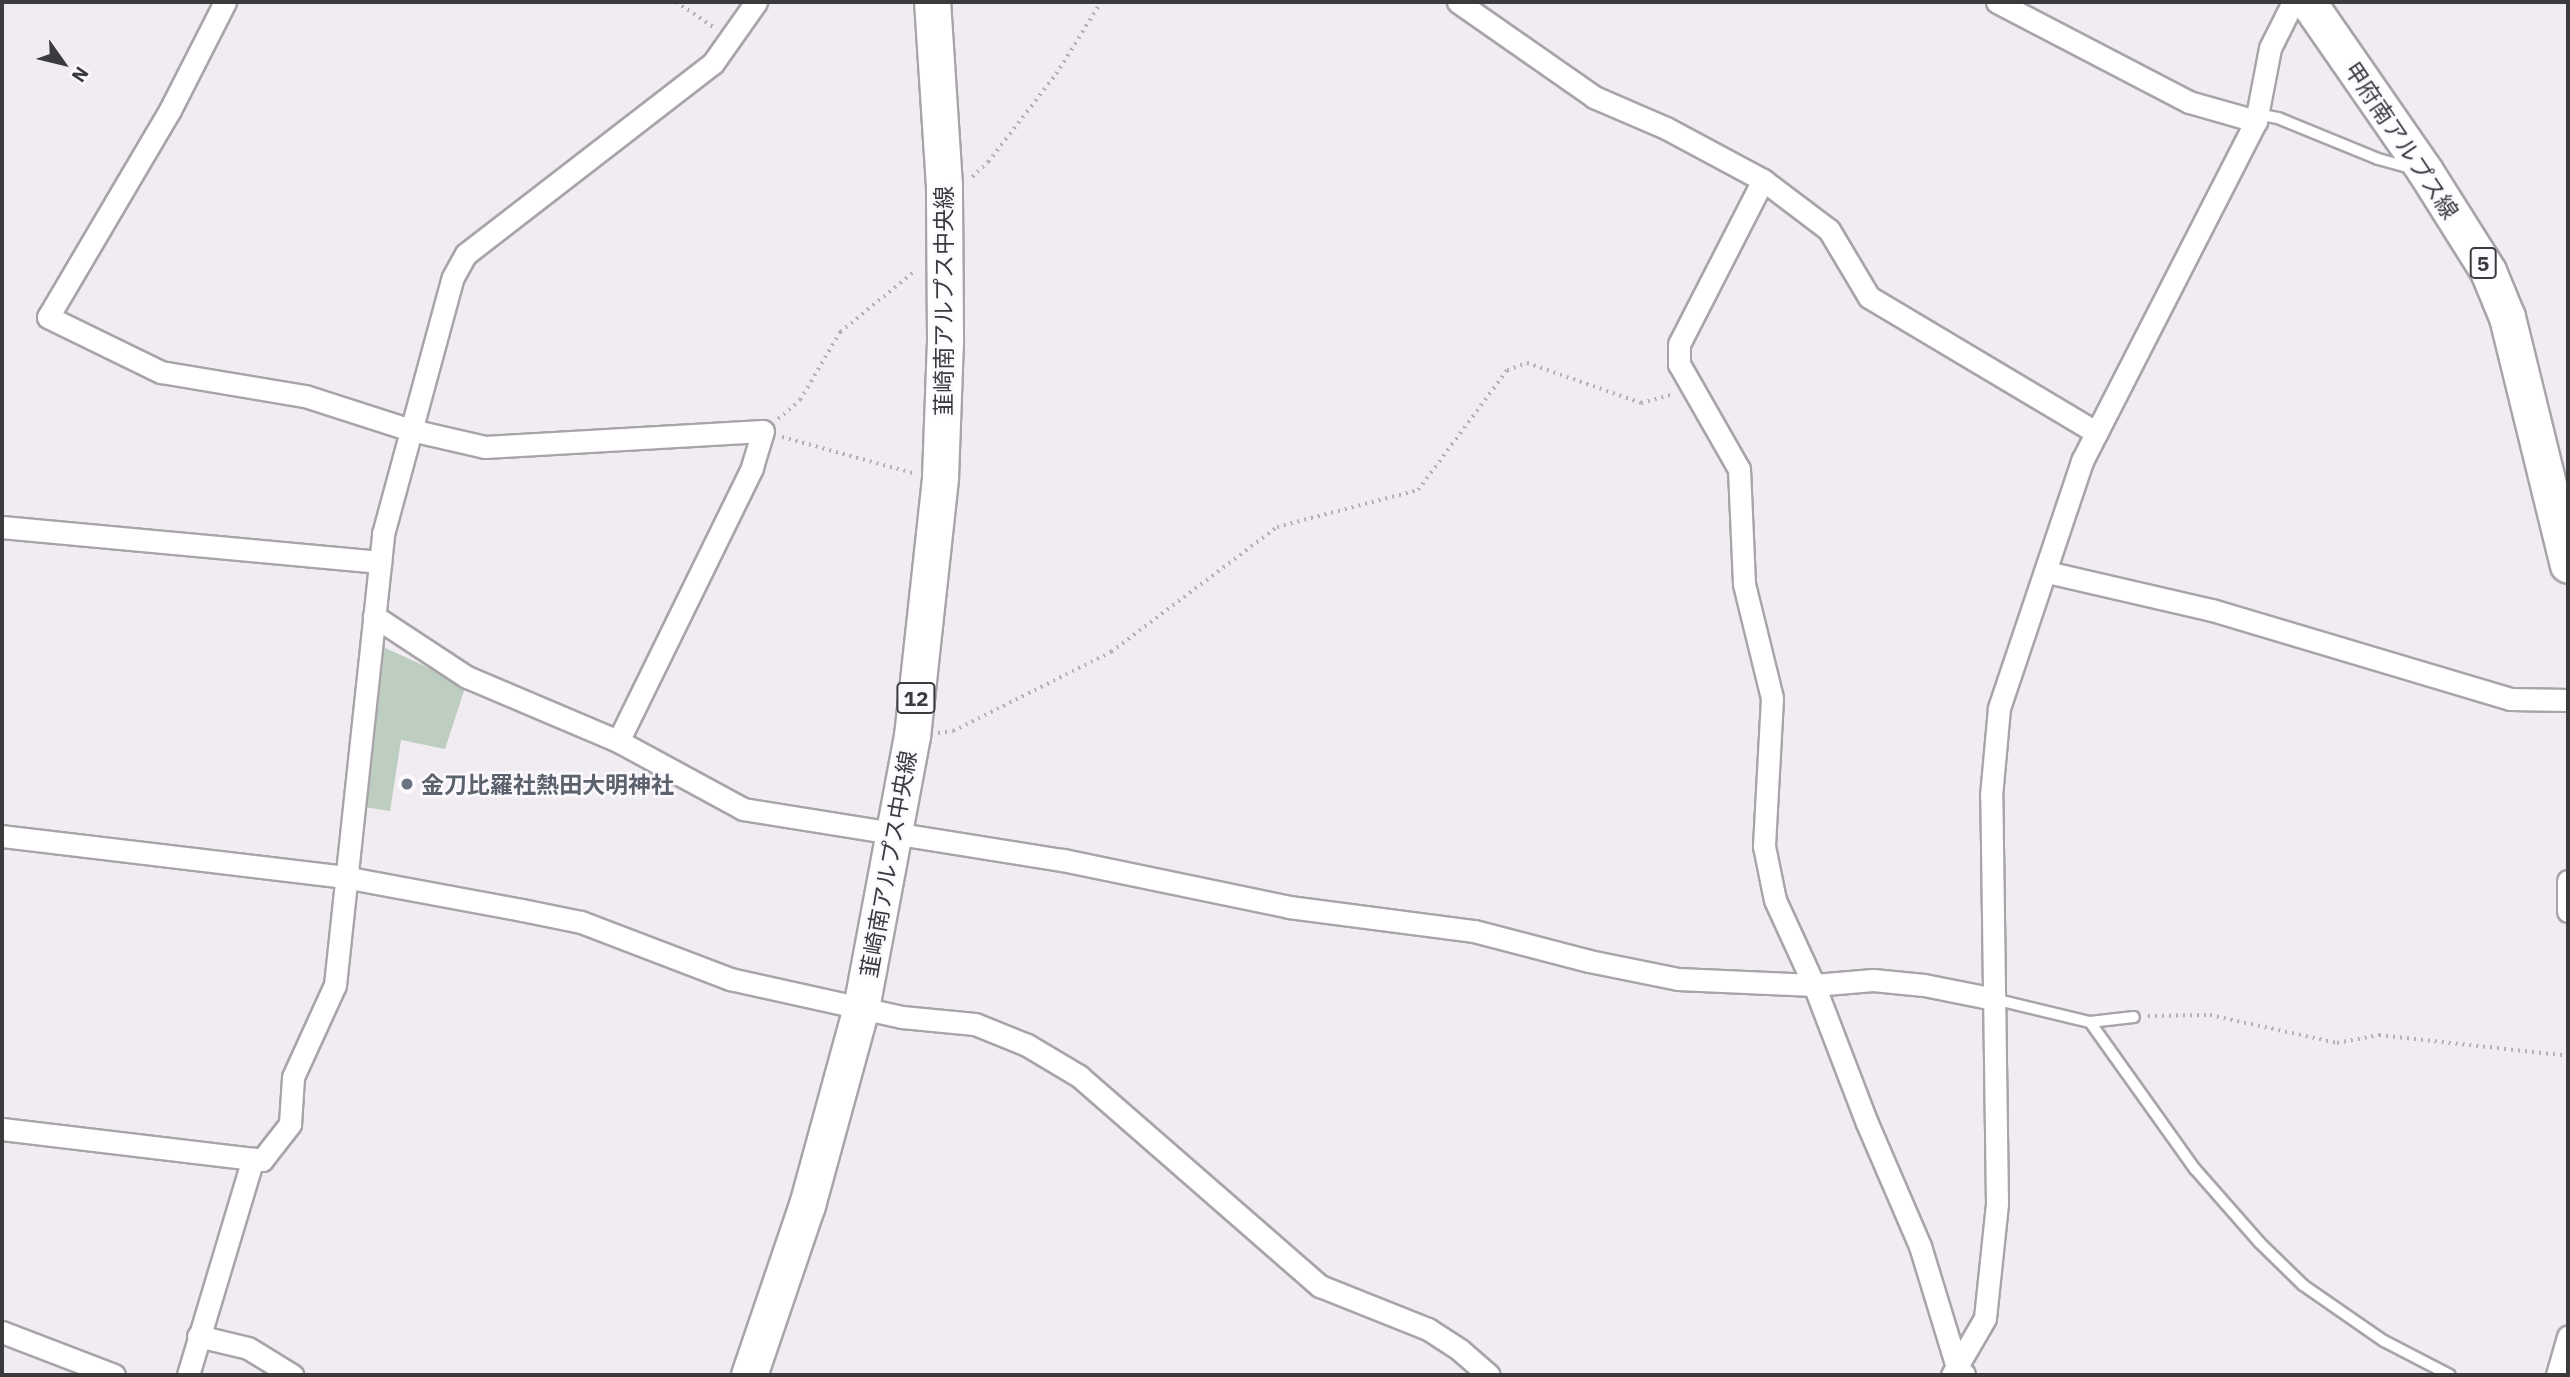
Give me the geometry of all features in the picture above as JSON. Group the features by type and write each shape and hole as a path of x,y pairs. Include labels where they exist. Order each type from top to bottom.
{"main road":[{"name":"韮崎南アルプス中央線","path":"749,1375 807,1205 861,1008 912,736 940,477 945,338 944,186 932,2"},
{"name":"甲府南アルプス線","path":"2308,2 2425,171 2488,271 2507,317 2568,565"}],"street":[{"path":"225,2 170,110 48,317 161,372 305,396 411,430 485,447 763,431 752,468 707,566 618,741"},
{"path":"2,1129 262,1160 290,1124 293,1077 335,985 344,877 383,534 453,277 466,254 713,63 756,2"},
{"path":"1458,2 1594,97 1666,128 1763,180 1829,230 1869,297 2097,433"},
{"path":"1997,2 2189,102 2257,118"},
{"path":"1959,1374 1985,1318 1997,1203 1991,796 1999,708 2047,572 2082,461 2257,118 2270,48 2293,2"},
{"path":"1763,180 1679,344 1679,364 1739,469 1744,584 1773,698 1764,846 1775,900 1814,985 1867,1123 1920,1246 1959,1374"},
{"path":"2,527 380,562"},
{"path":"2047,572 2212,610 2510,699 2568,700"},
{"path":"374,616 467,677 618,741 743,809 896,831 1063,860 1289,907 1474,932 1589,961 1678,979 1814,985 1873,980 1924,985 1994,999"},
{"path":"2,836 344,877 582,922 730,979 902,1017 975,1024 1037,1052 1089,1085 1320,1286 1429,1329 1460,1350 1489,1375"},
{"path":"2568,881 2568,911"},
{"path":"188,1375 253,1159"},
{"path":"2,1332 114,1375"},
{"path":"198,1336 248,1348 292,1375"},
{"path":"2557,1375 2568,1337"}],"lane":[{"path":"2257,118 2278,118 2378,159 2425,171"},
{"path":"1994,999 2090,1022 2134,1017"},
{"path":"2090,1022 2195,1169 2260,1243 2313,1292 2384,1340 2450,1375"}],"path":[{"path":"676,2 731,39"},
{"path":"944,186 969,180 988,162 1056,74 1101,2"},
{"path":"763,431 800,400 840,332 918,268"},
{"path":"912,736 953,731 1111,652 1278,527 1418,490 1507,370 1527,363 1641,403 1692,387"},
{"path":"763,431 844,456 940,477"},
{"path":"2134,1017 2210,1015 2337,1043 2379,1035 2568,1056"}],"green space":[{"path":"383,647 466,685 445,749 401,740 390,811 358,806"}],"place":[{"name":"金刀比羅社熱田大明神社","path":"407,784"}]}
